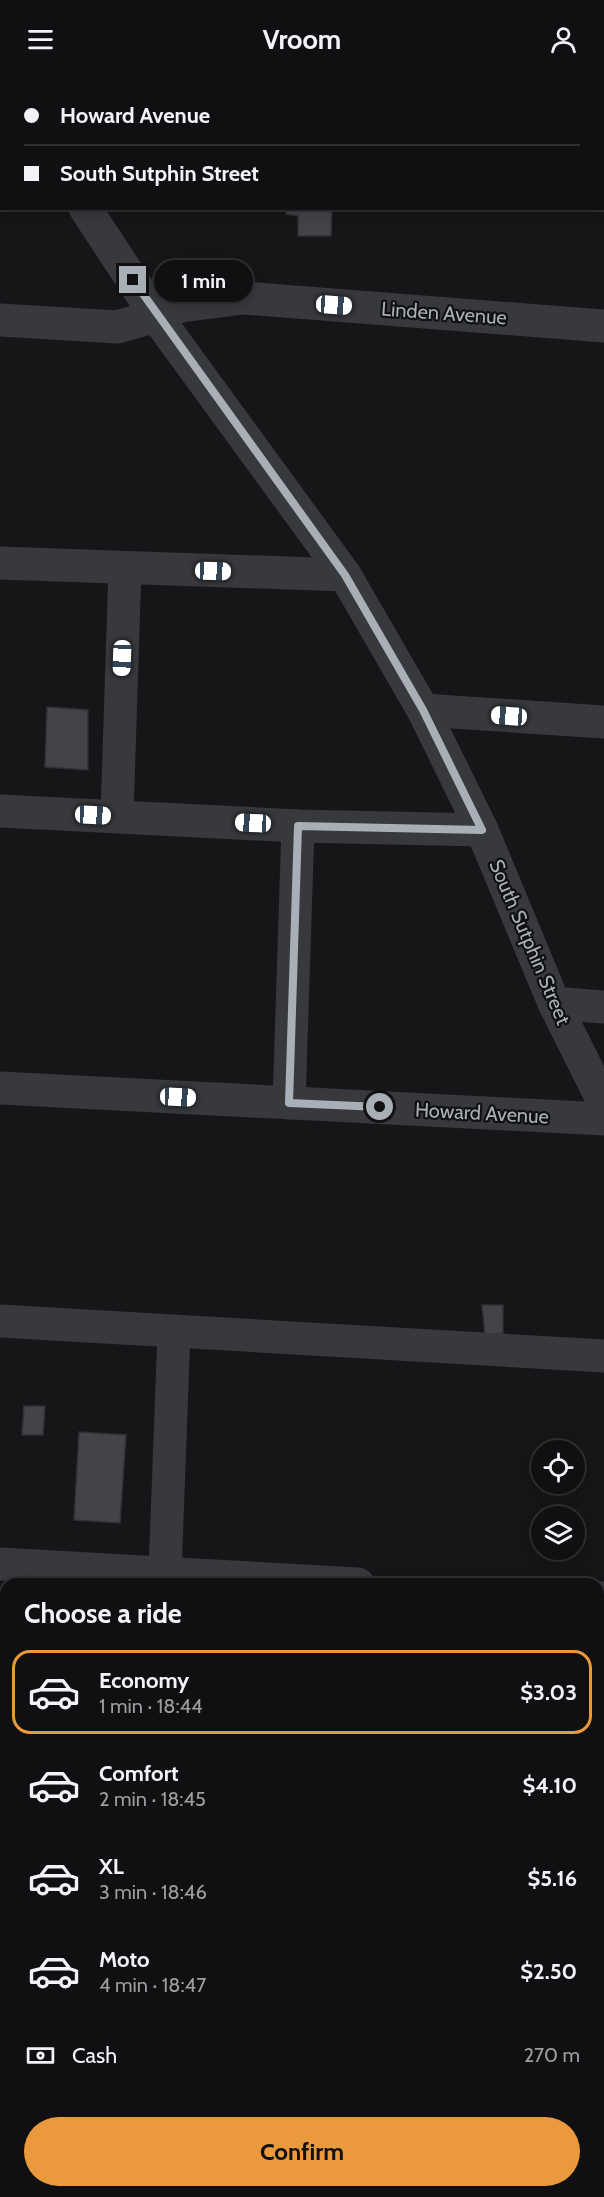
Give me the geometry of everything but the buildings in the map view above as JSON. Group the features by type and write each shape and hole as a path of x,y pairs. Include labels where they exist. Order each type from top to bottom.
{"street":[{"name":"South Sutphin Street","path":"86,210 156,316 345,575 423,710 482,830 554,1003 604,1103"},
{"name":"Linden Avenue","path":"0,320 117,327 181,306 244,298 604,326"},
{"path":"0,563 345,575"},
{"path":"117,816 125,568"},
{"path":"423,710 604,722"},
{"path":"0,811 298,826 482,830"},
{"path":"289,1103 298,826"},
{"path":"554,1003 604,1006"},
{"name":"Howard Avenue","path":"0,1088 604,1119"},
{"path":"0,1321 604,1356"},
{"path":"0,1564 166,1578 174,1331"}],"route":[{"path":"133,280 156,316 345,575 423,710 482,830 298,826 289,1103 380,1107"}]}
